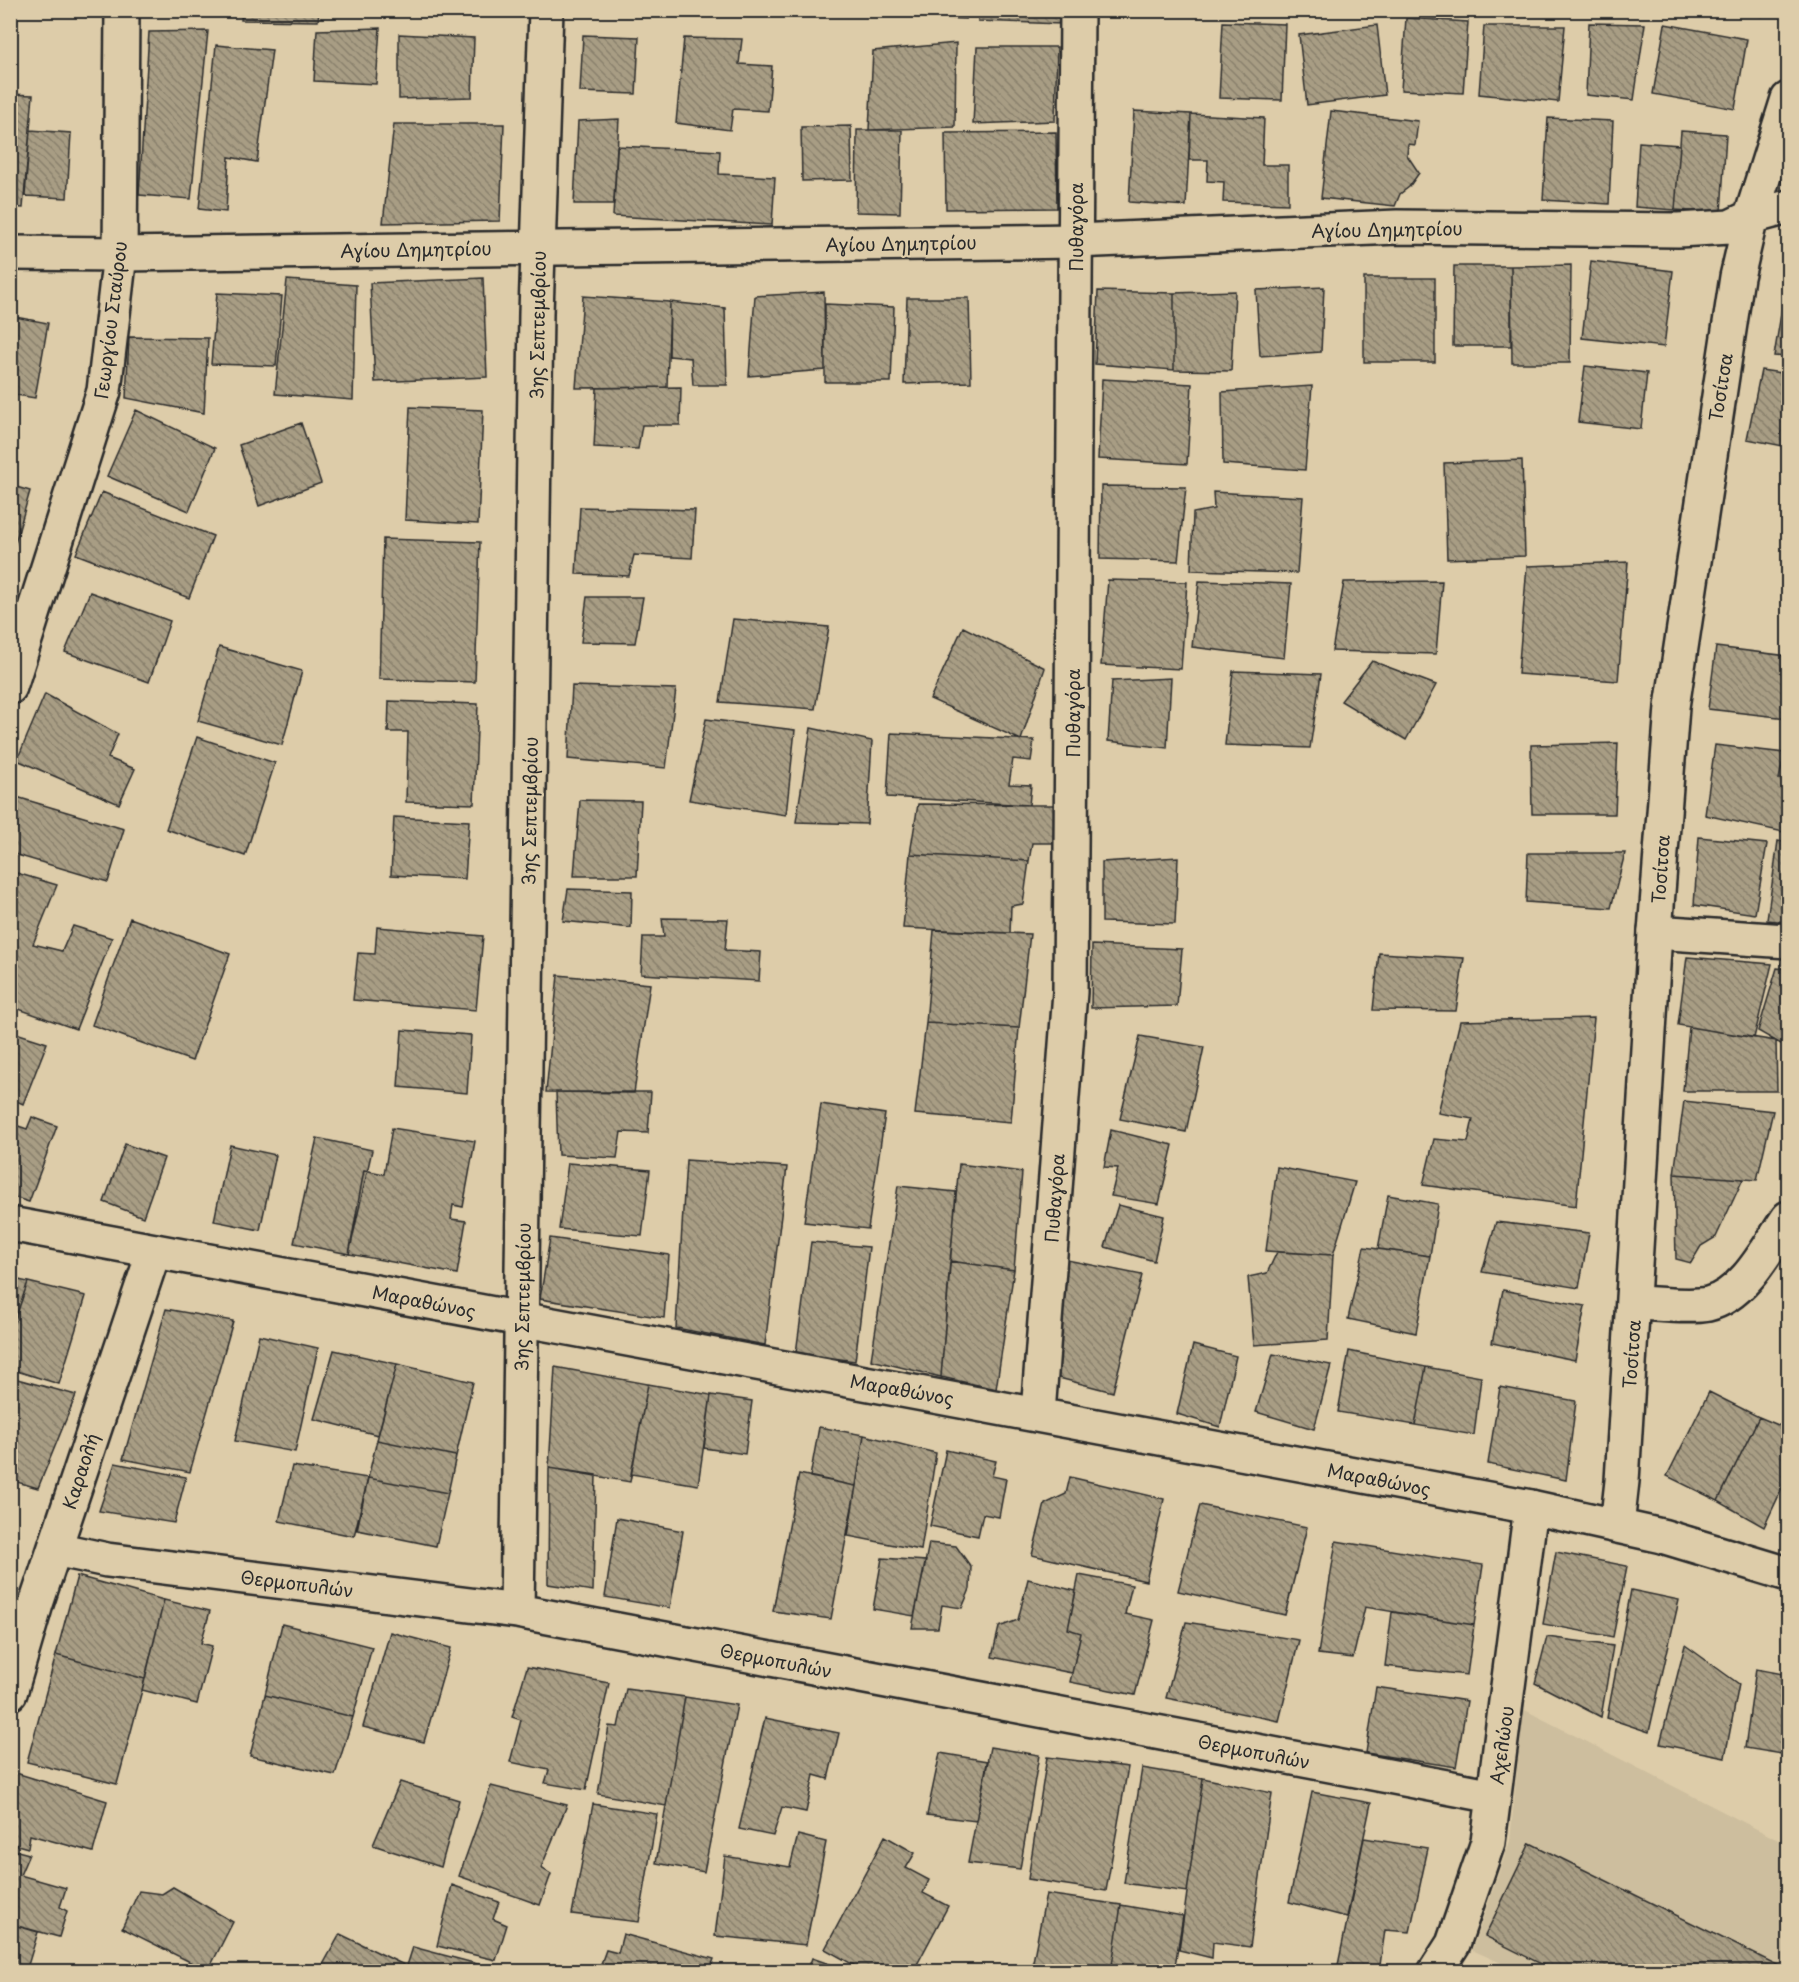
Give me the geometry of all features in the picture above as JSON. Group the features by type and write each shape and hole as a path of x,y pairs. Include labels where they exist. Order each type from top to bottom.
{"street":[{"name":"Γεωργίου Σταύρου","path":"10,687 104,391 120,254 122,10"},
{"name":"3ης Σεπτεμβρίου","path":"517,1611 538,247 546,10"},
{"name":"Πυθαγόρα","path":"1038,1413 1070,993 1077,10"},
{"name":"Τοσίτσα","path":"1617,1526 1634,1303 1655,932 1672,707 1737,277 1751,217 1788,99"},
{"name":"Αγίου Δημητρίου","path":"10,253 120,254 1075,241 1397,227 1678,230 1730,227 1751,217 1788,207"},
{"path":"1655,932 1788,940"},
{"path":"1634,1303 1706,1304 1726,1297 1744,1280 1788,1218"},
{"name":"Μαραθώνος","path":"10,1224 522,1320 1038,1413 1531,1508 1662,1536 1788,1574"},
{"name":"Καραολή","path":"10,1693 23,1600 55,1549 153,1251"},
{"name":"Αχελώου","path":"1435,1971 1453,1944 1488,1842 1531,1508"},
{"name":"Θερμοπυλών","path":"55,1549 106,1560 517,1611 1494,1796"}],"shaded area":[{"path":"1523,1709 1788,1845 1788,1971 1519,1971 1472,1950 1510,1841"}],"building":[{"path":"242,10 319,10 318,21 241,20"},
{"path":"885,10 966,10 966,19 885,16"},
{"path":"978,10 1061,10 1061,24 978,21"},
{"path":"1734,10 1763,10 1762,16"},
{"path":"1406,18 1468,22 1463,93 1401,90"},
{"path":"1223,22 1285,24 1282,100 1219,98"},
{"path":"1589,23 1645,24 1634,100 1586,95"},
{"path":"1665,24 1747,39 1735,109 1653,94"},
{"path":"1377,25 1385,95 1307,105 1299,35"},
{"path":"1484,26 1565,26 1558,102 1479,94"},
{"path":"380,28 376,84 314,81 317,30"},
{"path":"208,31 191,199 139,195 149,32"},
{"path":"399,34 474,38 472,97 399,99"},
{"path":"583,35 639,37 636,94 580,92"},
{"path":"684,38 742,39 739,64 772,66 768,111 733,109 730,130 676,123"},
{"path":"956,43 955,127 869,130 873,51"},
{"path":"216,45 272,50 257,162 229,157 226,212 199,209"},
{"path":"977,47 1057,47 1055,121 973,124"},
{"path":"10,94 33,95 23,208 10,207"},
{"path":"1134,111 1191,114 1186,206 1129,202"},
{"path":"1331,111 1418,121 1415,145 1408,144 1407,155 1419,173 1409,187 1400,194 1395,206 1321,198"},
{"path":"1191,114 1264,118 1262,165 1288,165 1288,204 1223,202 1224,182 1207,181 1208,160 1189,160"},
{"path":"1548,118 1613,121 1609,204 1543,200"},
{"path":"619,119 614,204 574,204 578,121"},
{"path":"394,124 504,124 500,221 383,223"},
{"path":"851,126 852,180 802,181 801,127"},
{"path":"30,130 71,133 67,198 25,196"},
{"path":"857,130 902,130 900,213 856,212"},
{"path":"1681,131 1726,134 1721,213 1675,210"},
{"path":"1056,132 1057,208 946,209 945,133"},
{"path":"1639,142 1680,145 1675,210 1635,207"},
{"path":"617,146 720,151 719,174 775,177 772,225 613,216"},
{"path":"1591,261 1673,271 1664,347 1582,338"},
{"path":"1571,265 1570,363 1512,363 1511,266"},
{"path":"1454,266 1511,266 1511,346 1453,346"},
{"path":"1788,272 1788,357 1774,356"},
{"path":"483,278 487,377 375,382 370,283"},
{"path":"1364,278 1435,278 1435,362 1364,362"},
{"path":"287,280 356,285 353,400 275,394"},
{"path":"1324,287 1321,352 1260,356 1256,290"},
{"path":"1098,291 1174,293 1174,370 1095,364"},
{"path":"1235,291 1231,371 1174,370 1174,293"},
{"path":"824,292 825,370 749,376 755,296"},
{"path":"217,293 282,296 276,366 211,364"},
{"path":"583,296 670,302 667,387 576,388"},
{"path":"907,298 969,298 971,382 904,384"},
{"path":"670,302 725,308 727,385 693,385 691,358 669,356"},
{"path":"825,304 894,307 891,382 825,382"},
{"path":"10,316 48,323 35,398 10,394"},
{"path":"129,337 208,338 204,413 126,398"},
{"path":"1585,366 1647,373 1641,429 1578,422"},
{"path":"1761,370 1788,374 1788,447 1747,439"},
{"path":"1102,379 1192,384 1187,464 1098,459"},
{"path":"1312,386 1305,470 1223,464 1222,392"},
{"path":"681,387 680,425 642,425 638,449 594,447 597,388"},
{"path":"410,407 483,410 478,524 405,520"},
{"path":"136,410 215,448 189,511 107,476"},
{"path":"301,423 321,483 259,506 239,445"},
{"path":"1522,460 1525,556 1447,559 1444,463"},
{"path":"10,485 30,491 10,561"},
{"path":"1101,486 1186,487 1178,561 1100,559"},
{"path":"102,492 213,536 189,598 76,554"},
{"path":"1213,492 1303,497 1297,573 1191,570 1193,513 1214,509"},
{"path":"580,507 695,510 692,558 634,555 629,576 576,574"},
{"path":"383,539 480,542 475,682 379,679"},
{"path":"1628,562 1618,681 1518,674 1527,566"},
{"path":"1108,580 1187,582 1181,669 1101,665"},
{"path":"1199,581 1291,584 1284,658 1192,647"},
{"path":"1442,581 1436,654 1332,651 1344,582"},
{"path":"90,592 170,621 149,682 65,652"},
{"path":"587,597 643,597 635,643 581,642"},
{"path":"733,619 829,627 815,709 720,702"},
{"path":"963,627 1045,668 1021,740 930,699"},
{"path":"219,647 302,671 282,745 198,721"},
{"path":"1716,647 1788,656 1788,718 1708,709"},
{"path":"1372,661 1436,685 1406,740 1341,701"},
{"path":"1233,671 1321,674 1310,748 1225,745"},
{"path":"1171,678 1167,748 1108,741 1112,681"},
{"path":"572,686 676,689 666,768 568,759"},
{"path":"45,694 118,734 108,758 135,769 119,804 17,760"},
{"path":"389,701 478,704 474,804 406,802 408,732 388,732"},
{"path":"706,719 795,730 786,815 689,800"},
{"path":"811,728 872,741 867,824 796,822"},
{"path":"891,733 1034,740 1031,761 1013,759 1009,784 1031,785 1029,805 887,797"},
{"path":"197,737 275,763 245,856 166,829"},
{"path":"1618,743 1615,814 1532,814 1531,745"},
{"path":"1715,745 1785,753 1779,779 1788,780 1788,833 1705,815"},
{"path":"10,795 124,829 108,882 10,853"},
{"path":"580,800 641,801 637,876 574,876"},
{"path":"918,804 1055,805 1056,843 1032,843 1029,861 910,854"},
{"path":"394,817 469,821 465,879 391,875"},
{"path":"1699,837 1767,844 1755,914 1694,905"},
{"path":"1778,841 1788,843 1788,922 1767,920"},
{"path":"1528,853 1625,853 1611,908 1526,902"},
{"path":"910,854 1029,861 1023,904 1011,906 1010,933 903,928"},
{"path":"1178,857 1175,924 1102,922 1102,862"},
{"path":"10,871 57,885 33,944 62,951 73,926 112,938 76,1029 10,1006"},
{"path":"568,889 632,891 631,928 563,921"},
{"path":"130,918 230,954 192,1061 92,1025"},
{"path":"662,918 728,919 725,950 761,952 759,981 641,974 643,937 664,937"},
{"path":"377,927 483,936 476,1010 353,1000 358,953 375,954"},
{"path":"934,930 1030,934 1019,1028 926,1023"},
{"path":"1092,945 1182,949 1177,1006 1091,1008"},
{"path":"1379,953 1464,958 1456,1011 1373,1010"},
{"path":"1687,957 1772,964 1754,1038 1678,1025"},
{"path":"1777,968 1788,969 1788,1048 1758,1031"},
{"path":"558,975 650,984 634,1093 546,1092"},
{"path":"1594,1018 1576,1206 1423,1185 1434,1139 1468,1142 1473,1119 1438,1113 1460,1021"},
{"path":"926,1023 1019,1028 1011,1122 915,1114"},
{"path":"1689,1027 1776,1041 1777,1091 1683,1091"},
{"path":"402,1030 471,1035 467,1093 398,1087"},
{"path":"10,1031 47,1043 23,1104 10,1098"},
{"path":"1140,1036 1204,1047 1186,1132 1120,1119"},
{"path":"556,1092 651,1092 648,1133 621,1132 617,1158 558,1155"},
{"path":"1684,1101 1773,1111 1757,1180 1674,1174"},
{"path":"821,1104 885,1114 868,1229 804,1222"},
{"path":"32,1117 57,1126 29,1202 10,1196 10,1123 27,1129"},
{"path":"392,1128 475,1141 463,1207 453,1205 451,1219 466,1221 457,1274 349,1254 364,1170 384,1174"},
{"path":"1111,1130 1173,1145 1159,1204 1111,1196 1118,1168 1104,1167"},
{"path":"317,1138 372,1150 349,1254 294,1243"},
{"path":"125,1144 164,1158 143,1217 104,1202"},
{"path":"230,1145 276,1155 260,1230 214,1221"},
{"path":"686,1160 787,1167 765,1345 676,1328"},
{"path":"568,1163 650,1170 642,1236 559,1229"},
{"path":"959,1164 1022,1172 1014,1270 950,1261"},
{"path":"1277,1167 1355,1182 1333,1255 1266,1251"},
{"path":"1674,1174 1743,1179 1716,1237 1701,1246 1691,1263 1676,1259"},
{"path":"898,1186 956,1192 941,1377 871,1360"},
{"path":"1388,1195 1438,1204 1430,1256 1378,1249"},
{"path":"1118,1205 1164,1216 1154,1261 1105,1247"},
{"path":"1496,1222 1589,1233 1579,1288 1482,1272"},
{"path":"550,1238 669,1255 664,1318 540,1299"},
{"path":"811,1242 869,1247 855,1361 796,1353"},
{"path":"1364,1247 1430,1256 1416,1333 1348,1319"},
{"path":"1277,1252 1333,1255 1328,1340 1254,1345 1248,1277 1267,1273"},
{"path":"1067,1260 1142,1275 1113,1392 1051,1376"},
{"path":"950,1261 1014,1270 996,1389 941,1377"},
{"path":"10,1278 28,1282 10,1333"},
{"path":"28,1282 86,1296 59,1384 10,1369 10,1334"},
{"path":"1503,1290 1585,1306 1575,1360 1492,1343"},
{"path":"166,1309 233,1321 190,1472 123,1459"},
{"path":"259,1335 318,1348 295,1452 235,1441"},
{"path":"1193,1345 1236,1356 1220,1427 1177,1414"},
{"path":"334,1350 397,1364 378,1435 314,1419"},
{"path":"1349,1351 1426,1367 1415,1425 1338,1412"},
{"path":"1273,1354 1331,1365 1314,1429 1256,1412"},
{"path":"397,1364 473,1382 456,1456 377,1440"},
{"path":"555,1367 648,1384 630,1482 549,1468"},
{"path":"1426,1367 1481,1377 1474,1435 1415,1425"},
{"path":"10,1377 76,1395 38,1488 10,1480"},
{"path":"648,1384 711,1395 698,1485 631,1474"},
{"path":"1500,1387 1576,1401 1566,1480 1488,1464"},
{"path":"1709,1392 1759,1417 1718,1501 1667,1476"},
{"path":"711,1395 752,1401 745,1454 704,1448"},
{"path":"1759,1417 1788,1429 1788,1476 1764,1527 1718,1501"},
{"path":"819,1427 864,1435 856,1486 810,1477"},
{"path":"864,1435 936,1453 921,1550 848,1536"},
{"path":"377,1440 456,1456 448,1493 368,1478"},
{"path":"946,1450 996,1461 992,1476 1006,1479 999,1517 983,1514 978,1536 930,1526"},
{"path":"115,1463 186,1477 174,1523 99,1511"},
{"path":"292,1466 368,1478 354,1536 279,1521"},
{"path":"549,1468 596,1475 593,1591 548,1584"},
{"path":"799,1474 856,1486 831,1619 773,1611"},
{"path":"1070,1477 1164,1499 1146,1581 1032,1555 1045,1504 1066,1494"},
{"path":"368,1478 448,1493 436,1546 357,1530"},
{"path":"1200,1505 1307,1527 1285,1615 1178,1591"},
{"path":"617,1518 683,1531 670,1608 605,1597"},
{"path":"1336,1541 1483,1565 1474,1625 1365,1607 1353,1658 1318,1654"},
{"path":"929,1543 956,1546 971,1567 970,1589 962,1608 942,1605 938,1628 912,1628"},
{"path":"1556,1552 1627,1566 1613,1637 1543,1624"},
{"path":"882,1558 926,1561 914,1616 873,1609"},
{"path":"1079,1575 1132,1585 1125,1614 1154,1620 1135,1695 1070,1682 1081,1633 1068,1629"},
{"path":"77,1576 164,1600 145,1679 56,1655"},
{"path":"1028,1579 1076,1591 1068,1629 1081,1633 1072,1673 992,1657 999,1627 1018,1620"},
{"path":"1631,1590 1679,1600 1649,1732 1607,1718"},
{"path":"164,1600 210,1611 201,1643 212,1646 197,1704 142,1690"},
{"path":"1392,1612 1474,1625 1467,1675 1385,1666"},
{"path":"1186,1622 1299,1640 1279,1721 1166,1698"},
{"path":"282,1624 372,1647 353,1717 265,1695"},
{"path":"390,1632 451,1648 424,1742 363,1727"},
{"path":"1547,1637 1613,1646 1601,1717 1535,1683"},
{"path":"1685,1645 1739,1684 1725,1757 1660,1744"},
{"path":"56,1655 145,1679 117,1784 27,1762"},
{"path":"527,1667 609,1683 586,1790 545,1783 549,1770 510,1762 521,1720 512,1717"},
{"path":"1756,1669 1788,1675 1788,1755 1745,1748"},
{"path":"1376,1687 1467,1701 1456,1767 1366,1753"},
{"path":"626,1689 685,1697 666,1806 598,1794 609,1726 618,1727"},
{"path":"265,1695 353,1717 335,1775 250,1756"},
{"path":"685,1697 737,1705 704,1872 656,1863"},
{"path":"765,1718 839,1733 828,1779 814,1775 806,1812 782,1807 773,1836 739,1829"},
{"path":"990,1747 1039,1755 1020,1869 968,1863"},
{"path":"940,1753 988,1761 976,1821 927,1815"},
{"path":"1047,1757 1128,1767 1106,1891 1028,1879"},
{"path":"1142,1768 1203,1778 1187,1892 1124,1883"},
{"path":"16,1773 107,1801 93,1852 30,1835 28,1848 10,1843 10,1790"},
{"path":"1203,1778 1272,1793 1250,1947 1213,1942 1212,1958 1179,1950"},
{"path":"400,1782 459,1800 441,1867 373,1845"},
{"path":"491,1786 567,1805 541,1868 551,1874 540,1905 459,1876"},
{"path":"1312,1792 1371,1803 1347,1917 1289,1902"},
{"path":"593,1804 657,1814 639,1922 572,1914"},
{"path":"798,1835 826,1842 806,1945 715,1936 725,1856 790,1867"},
{"path":"885,1836 915,1853 906,1868 929,1880 923,1893 948,1906 913,1972 852,1972 854,1965 825,1949"},
{"path":"1364,1838 1428,1848 1410,1932 1385,1930 1379,1972 1338,1965"},
{"path":"1530,1843 1783,1968 1788,1956 1788,1972 1557,1972 1485,1936"},
{"path":"10,1849 29,1854 20,1875 66,1888 60,1907 67,1911 59,1937 10,1924"},
{"path":"452,1885 499,1902 493,1919 507,1925 496,1960 437,1946"},
{"path":"173,1887 233,1922 208,1971 122,1928 139,1891 162,1894"},
{"path":"1046,1894 1121,1905 1111,1972 1031,1972"},
{"path":"1121,1905 1183,1916 1174,1972 1111,1972"},
{"path":"10,1924 38,1932 26,1972 10,1969"},
{"path":"340,1934 406,1966 404,1972 319,1972"},
{"path":"623,1934 714,1959 709,1972 598,1972 606,1950 618,1953"},
{"path":"413,1947 489,1967 488,1972 405,1972"},
{"path":"812,1958 835,1966 833,1972 807,1972"}]}
